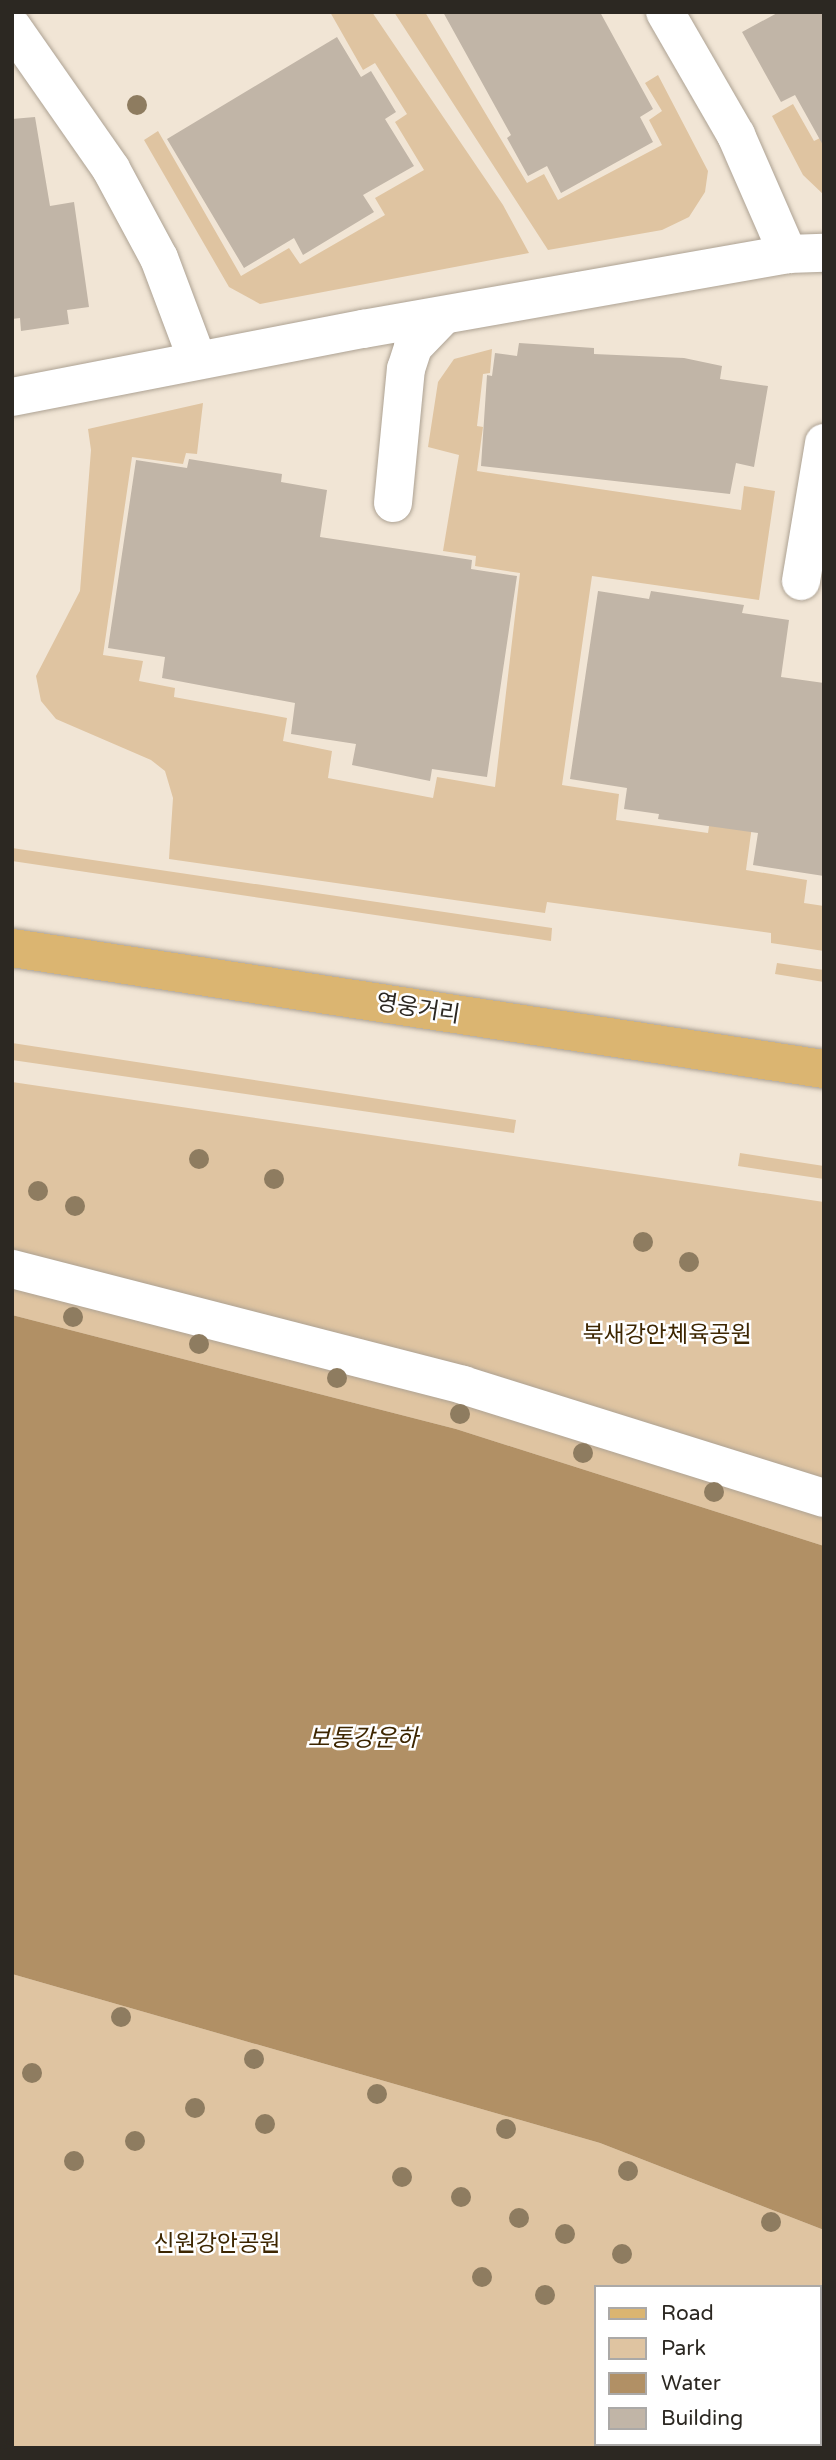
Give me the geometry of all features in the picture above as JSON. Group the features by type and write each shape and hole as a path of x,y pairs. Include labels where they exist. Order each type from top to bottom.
{"main road":[{"name":"영웅거리","path":"12,948 824,1069"}],"street":[{"path":"12,397 69,389 197,359 806,254 665,12"},
{"path":"12,27 111,169 159,258 197,359"},
{"path":"393,503 406,369 413,347 442,317"},
{"path":"801,581 824,443"},
{"path":"12,1269 463,1385 824,1498"}],"green space":[{"path":"330,12 372,12 503,205 529,253 260,304 229,287 144,140 158,131 241,276 289,248 300,264 385,215 375,198 424,170 395,122 407,114 375,63 363,70"},
{"path":"394,12 425,12 527,183 544,174 558,200 662,145 649,120 662,111 645,83 658,75 708,171 705,192 689,217 662,230 548,250"},
{"path":"793,104 814,141 824,136 824,195 803,175 772,116"},
{"path":"492,349 490,373 483,374 477,426 483,427 477,471 741,510 744,486 775,491 759,600 592,576 562,785 619,794 616,820 708,833 710,820 752,826 746,870 807,880 804,903 824,906 824,951 771,943 771,933 547,902 545,913 169,859 173,798 165,771 151,760 56,719 41,701 36,676 80,591 91,450 88,429 203,403 197,454 186,453 183,464 132,457 103,655 143,661 139,681 175,688 174,697 287,718 283,741 332,751 328,778 433,798 437,777 495,787 520,573 475,566 476,556 443,551 459,455 428,447 438,382 454,359"},
{"path":"12,848 552,928 551,941 12,861"},
{"path":"777,963 824,970 824,982 775,974"},
{"path":"12,1043 516,1120 514,1133 12,1060"},
{"name":"북새강안체육공원","path":"12,1082 824,1202 824,1546 456,1429 12,1315"},
{"path":"740,1153 824,1166 824,1179 738,1166"},
{"name":"신원강안공원","path":"12,1974 600,2143 824,2230 824,2448 12,2448"}],"water":[{"name":"보통강운하","path":"12,1315 456,1429 824,1546 824,2230 600,2143 12,1974"}],"building":[{"path":"443,12 600,12 653,109 640,117 653,142 561,193 547,166 528,176 507,138 511,135"},
{"path":"779,12 824,12 824,147 795,95 781,102 742,32"},
{"path":"337,37 361,77 371,71 396,112 385,119 414,166 363,195 374,212 303,255 294,238 244,268 167,139"},
{"path":"35,117 50,206 74,202 89,307 67,310 69,324 21,331 20,318 12,319 12,119"},
{"path":"519,343 594,348 594,354 684,358 722,366 720,379 768,386 754,467 736,463 730,494 481,466 487,375 492,376 495,353 517,356"},
{"path":"189,459 282,474 281,482 327,490 320,537 472,560 471,569 517,576 487,777 432,769 430,781 352,765 356,744 291,734 295,703 162,678 165,657 108,648 136,460 187,468"},
{"path":"598,591 649,599 651,591 744,605 742,613 789,620 781,677 824,683 824,876 753,865 758,833 658,819 659,814 624,809 627,788 570,779"}]}
